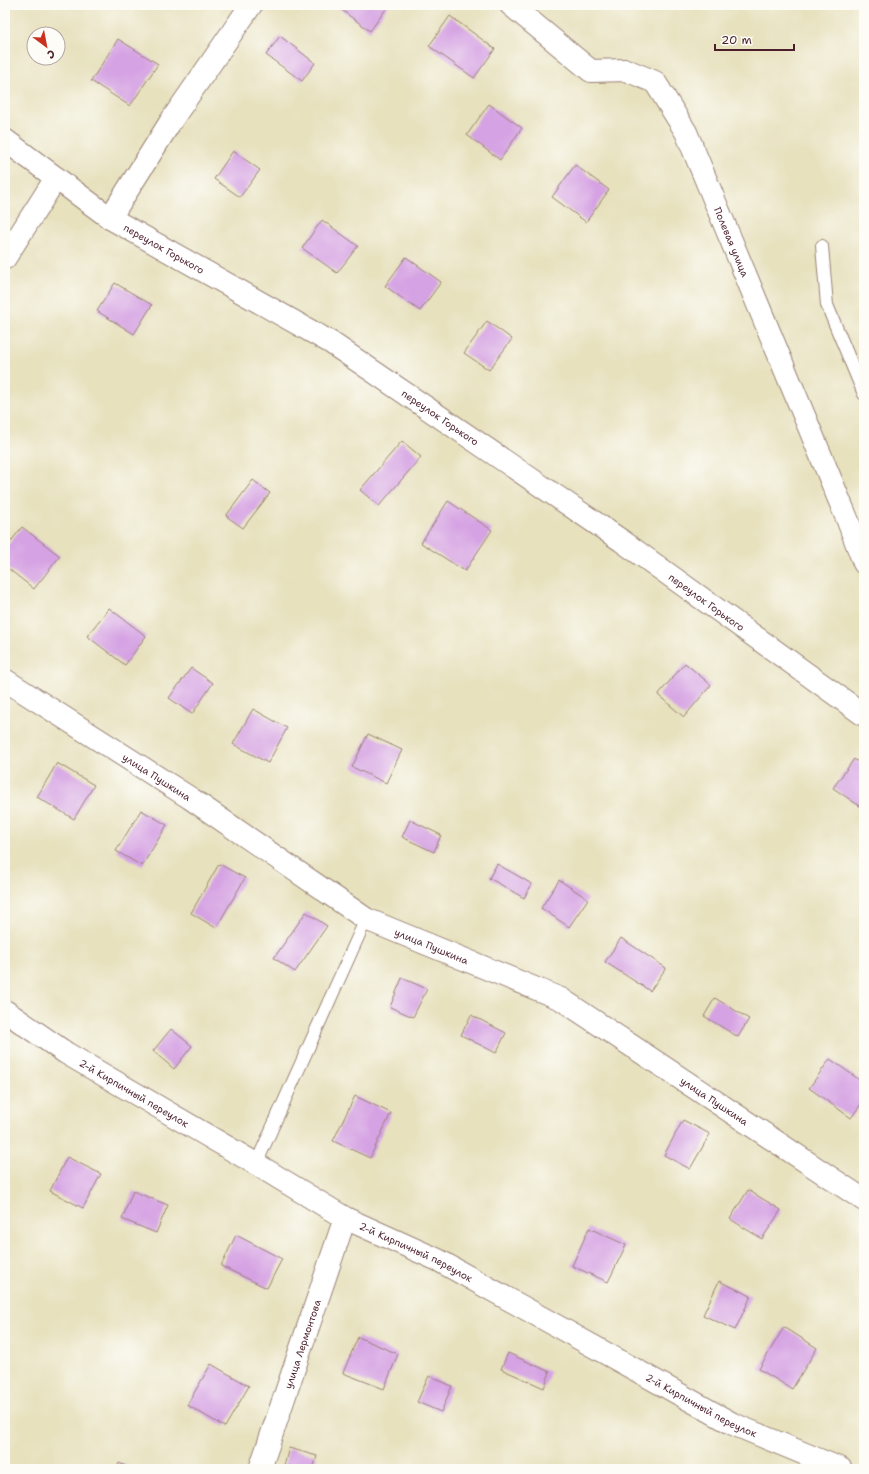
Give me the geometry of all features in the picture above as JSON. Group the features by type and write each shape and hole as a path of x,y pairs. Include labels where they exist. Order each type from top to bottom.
{"street":[{"path":"110,218 171,120 251,5"},
{"name":"Полевая улица","path":"511,5 591,71 626,70 655,82 686,132 864,562"},
{"name":"переулок Горького","path":"5,140 110,218 330,342 622,541 864,715"},
{"path":"5,258 56,178"},
{"name":"улица Пушкина","path":"5,680 190,798 366,919 561,999 864,1200"},
{"name":"2-й Кирпичный переулок","path":"5,1011 66,1053 345,1218 438,1260 733,1424 840,1469"},
{"name":"улица Лермонтова","path":"260,1469 345,1218"}],"lane":[{"path":"822,246 827,305 864,394"},
{"path":"256,1164 366,919"}],"building":[{"path":"335,5 389,5 370,31"},
{"path":"450,16 495,49 474,78 429,46"},
{"path":"280,36 315,63 302,81 266,55"},
{"path":"118,39 158,64 130,106 91,81"},
{"path":"489,104 522,128 500,160 467,135"},
{"path":"233,151 260,170 240,197 214,179"},
{"path":"575,165 609,190 586,222 552,197"},
{"path":"322,220 358,246 337,273 302,248"},
{"path":"406,257 441,282 420,311 385,286"},
{"path":"115,283 152,305 134,334 97,311"},
{"path":"487,321 512,339 489,370 464,353"},
{"path":"402,441 421,457 379,506 360,490"},
{"path":"253,480 270,493 243,528 226,516"},
{"path":"448,501 492,530 465,571 421,543"},
{"path":"22,527 60,556 34,589 5,566 5,549"},
{"path":"109,608 146,636 125,665 87,636"},
{"path":"685,663 711,685 684,717 658,695"},
{"path":"191,668 213,683 192,714 169,698"},
{"path":"253,709 287,728 268,763 233,744"},
{"path":"368,734 402,750 386,783 352,767"},
{"path":"854,759 864,766 864,809 833,788"},
{"path":"57,763 94,785 74,819 37,797"},
{"path":"141,810 167,825 142,866 116,851"},
{"path":"410,820 441,835 434,852 402,837"},
{"path":"219,864 245,878 216,928 191,913"},
{"path":"497,864 532,884 524,898 489,878"},
{"path":"559,880 588,899 569,927 541,908"},
{"path":"306,912 327,926 295,972 274,958"},
{"path":"621,938 666,968 650,991 605,962"},
{"path":"402,978 427,989 413,1017 390,1007"},
{"path":"715,998 749,1019 738,1037 704,1016"},
{"path":"471,1015 506,1033 496,1053 461,1035"},
{"path":"171,1029 192,1046 174,1069 153,1051"},
{"path":"830,1059 864,1083 864,1100 851,1118 809,1088"},
{"path":"355,1096 391,1113 370,1158 333,1141"},
{"path":"683,1120 710,1134 690,1169 664,1155"},
{"path":"5,1127 10,1129 5,1137"},
{"path":"67,1157 101,1174 83,1208 50,1191"},
{"path":"748,1190 781,1210 762,1239 730,1219"},
{"path":"133,1191 168,1205 156,1233 122,1219"},
{"path":"589,1228 626,1245 608,1282 572,1266"},
{"path":"236,1235 282,1259 267,1288 221,1266"},
{"path":"719,1281 751,1296 735,1330 703,1315"},
{"path":"784,1327 817,1348 792,1389 759,1369"},
{"path":"358,1337 398,1354 384,1389 343,1373"},
{"path":"508,1353 550,1372 544,1388 501,1369"},
{"path":"211,1364 249,1386 225,1427 187,1405"},
{"path":"429,1376 452,1386 441,1412 417,1402"},
{"path":"289,1448 317,1456 313,1469 283,1469"},
{"path":"119,1463 132,1469 117,1469"}]}
